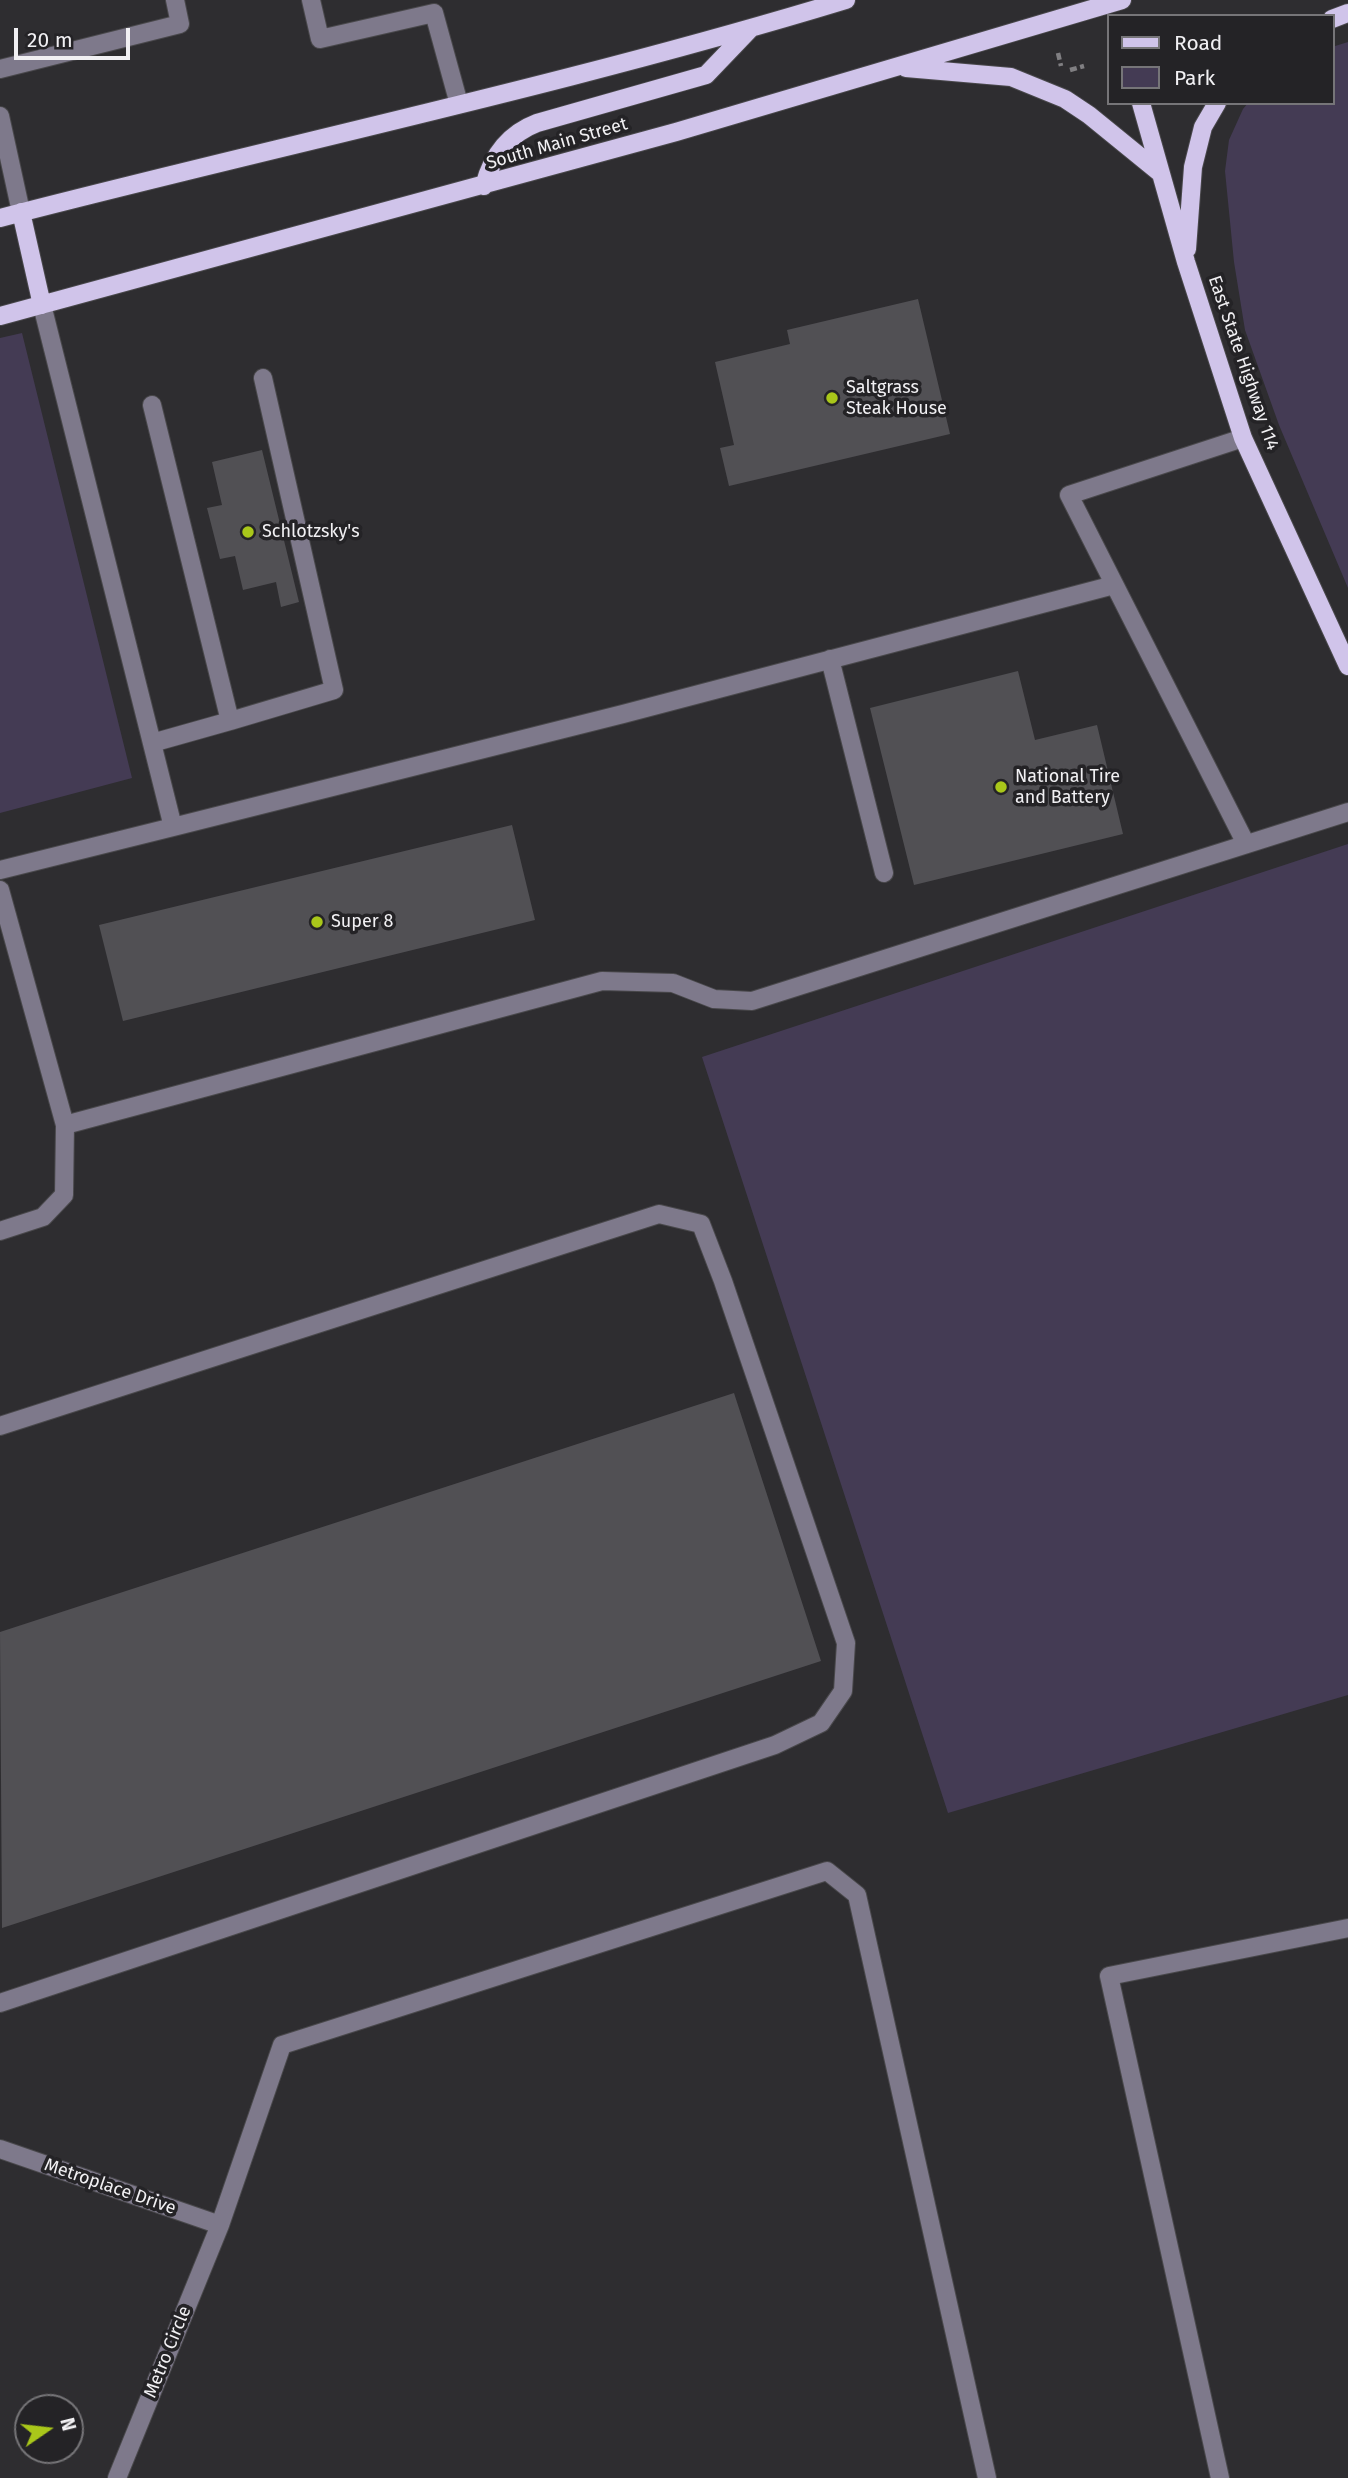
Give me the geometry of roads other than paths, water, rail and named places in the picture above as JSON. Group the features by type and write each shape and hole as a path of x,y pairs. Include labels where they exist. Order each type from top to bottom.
{"main road":[{"path":"0,218 459,104 751,28 822,3 846,0"},
{"name":"South Main Street","path":"0,316 484,186 1116,5"},
{"path":"484,186 488,170 498,151 520,130 537,122 706,75 751,28"},
{"path":"895,67 1012,77 1065,99 1090,115 1159,172"},
{"name":"East State Highway 114","path":"1141,105 1186,262 1243,438 1348,666"},
{"path":"1186,262 1193,167 1203,127 1216,105"},
{"path":"21,212 42,305"}],"street":[{"path":"0,69 180,24 175,0"},
{"path":"311,0 320,38 433,7 459,104"},
{"path":"0,116 21,212"},
{"path":"42,305 173,827"},
{"path":"152,743 334,690 263,379"},
{"path":"152,405 230,721"},
{"path":"1243,438 1069,495 1246,844"},
{"path":"0,870 1114,585"},
{"path":"830,659 884,873"},
{"path":"65,1125 602,981 673,983 714,999 752,1001 1348,812"},
{"path":"0,890 65,1125 64,1195 43,1217 0,1231"},
{"path":"0,1426 659,1214 701,1224 723,1280 846,1643 844,1691 821,1723 775,1745 0,2003"},
{"name":"Metro Circle","path":"117,2478 220,2225 282,2045 827,1871 858,1895 987,2478"},
{"path":"1220,2478 1109,1976 1348,1928"},
{"name":"Metroplace Drive","path":"0,2149 220,2225"}],"place":[{"name":"Saltgrass Steak House","path":"832,398"},
{"name":"Schlotzsky's","path":"248,532"},
{"name":"National Tire and Battery","path":"1001,787"},
{"name":"Super 8","path":"317,922"}]}
